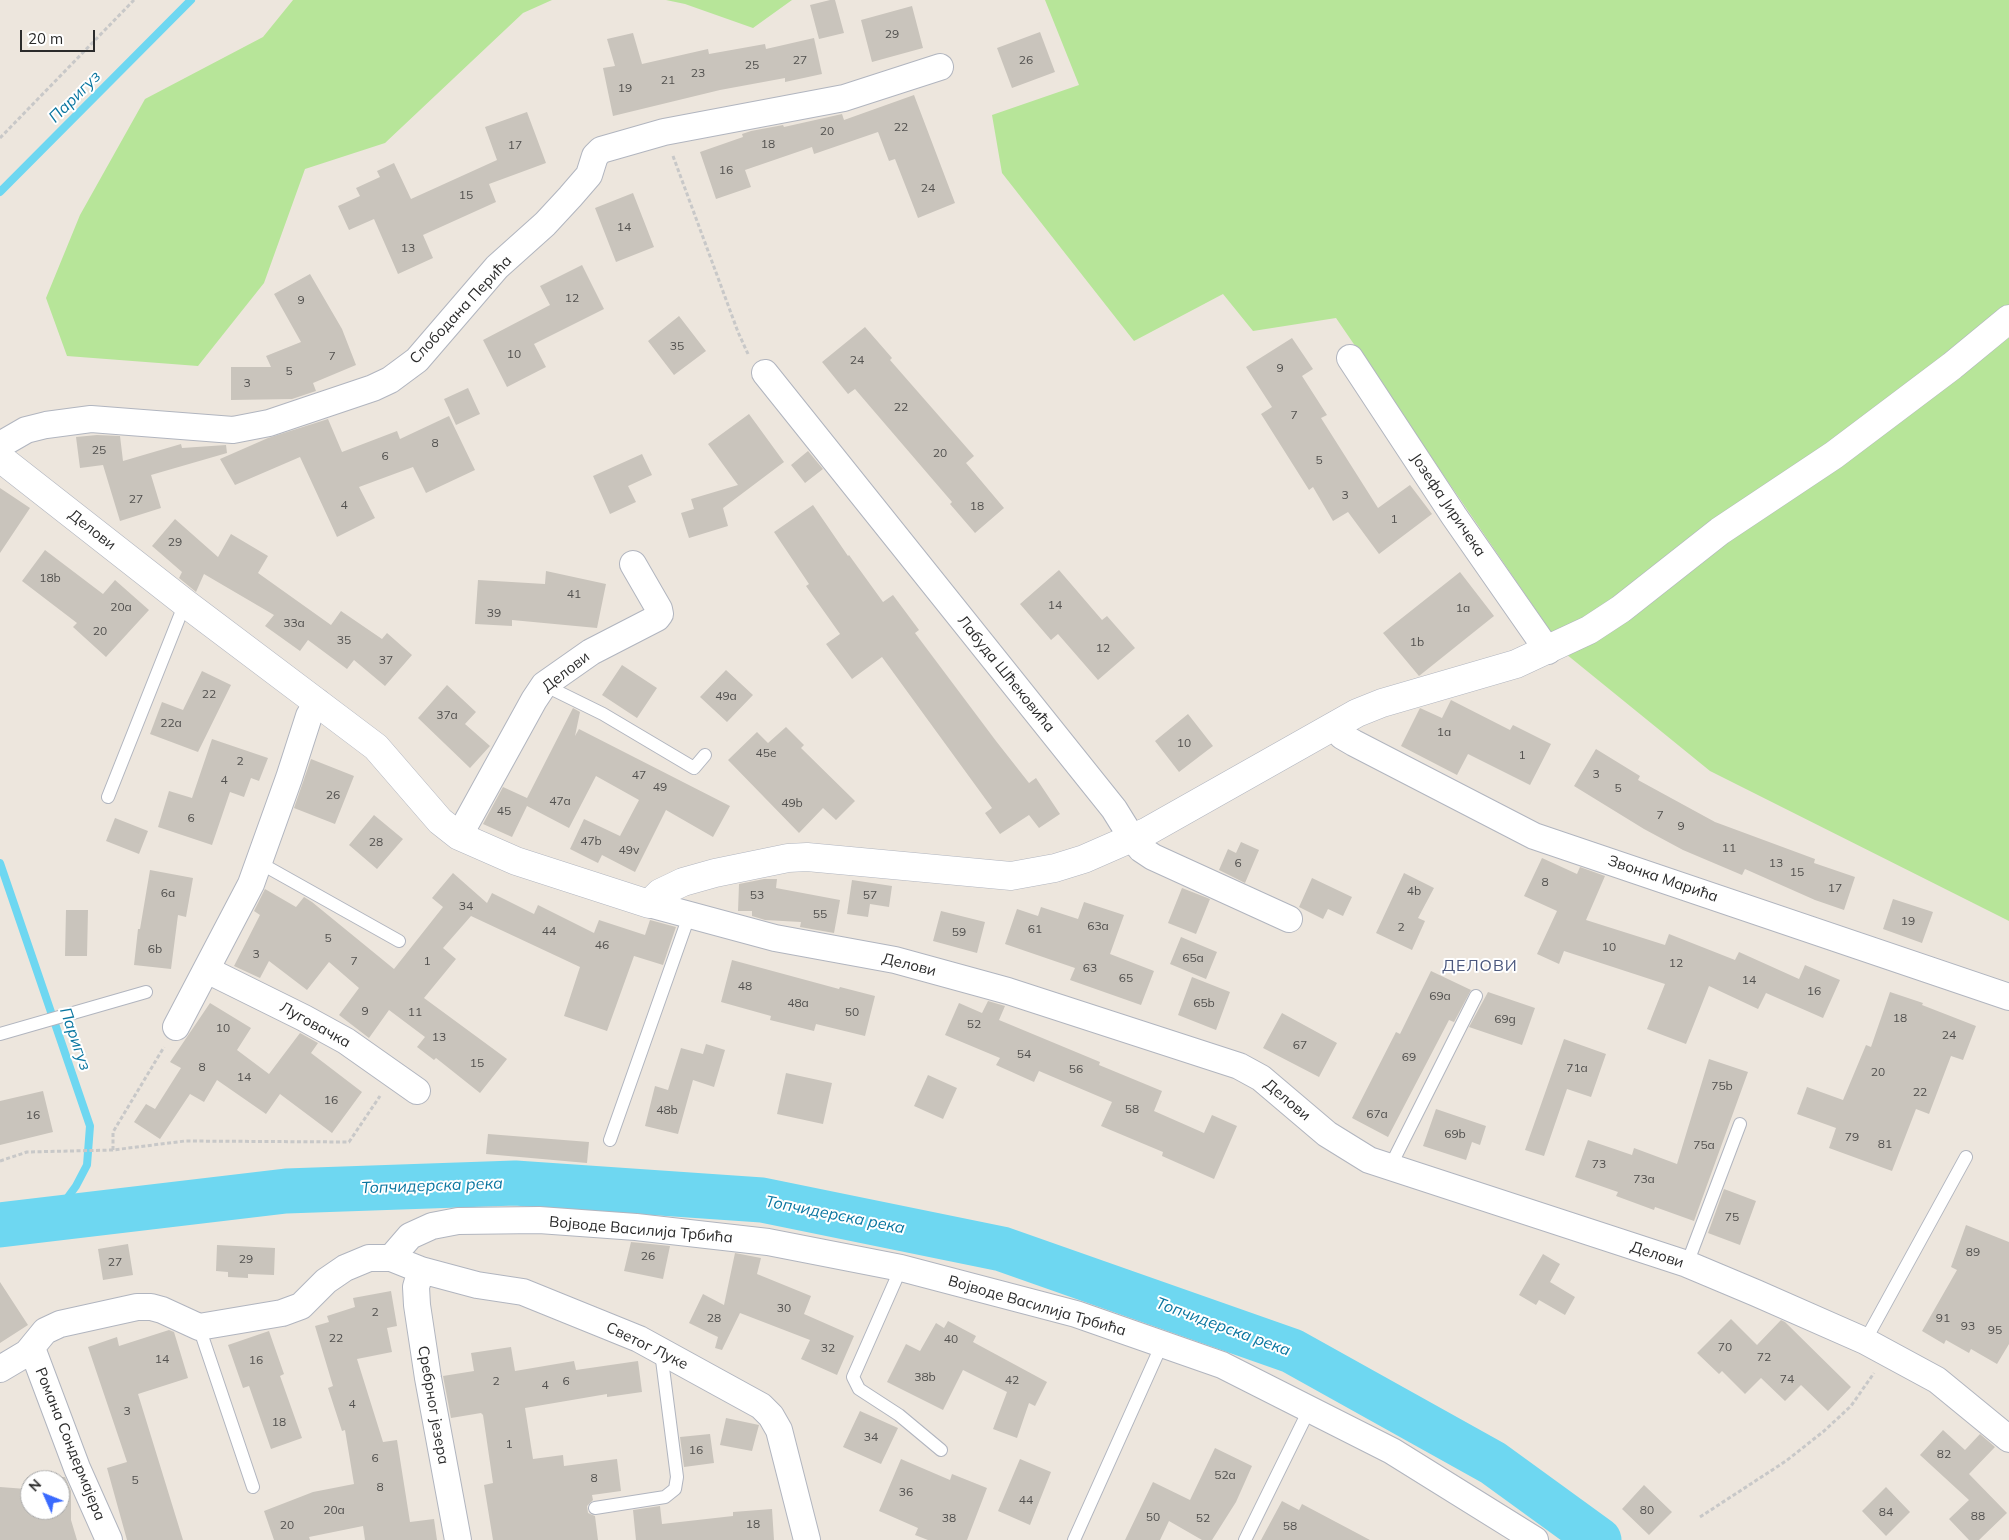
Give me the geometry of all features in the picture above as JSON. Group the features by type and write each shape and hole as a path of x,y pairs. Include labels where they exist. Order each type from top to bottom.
{"street":[{"name":"Слободана Перића","path":"0,445 26,430 46,425 91,419 222,431 251,428 355,395 390,380 417,360 497,267 557,212 588,175 597,153 612,146 664,132 844,98 940,67"},
{"path":"649,904 660,893 683,882 715,873 788,858 816,858 1010,876 1055,868 1132,838 1335,725 1382,703 1497,670 1548,651 1577,637 1605,620 1720,531 1834,456 1952,366 2009,319"},
{"name":"Јозефа Јиричека","path":"1350,358 1454,516 1548,651"},
{"name":"Лабуда Шћековића","path":"765,373 1114,810 1132,838 1153,857 1289,919"},
{"name":"Делови","path":"0,458 185,603 376,747 435,816 459,836 516,861 689,916 775,938 895,960 1008,990 1239,1066 1262,1078 1328,1134 1369,1160 1687,1264 1875,1347 1937,1380 2009,1439"},
{"name":"Делови","path":"459,836 544,685 602,645 657,618 660,614 633,564"},
{"path":"176,1027 207,970 260,863 309,716 317,702"},
{"name":"Звонка Марића","path":"1335,725 1342,736 1354,743 1534,836 2009,996"},
{"name":"Луговачка","path":"207,970 346,1041 417,1091"},
{"name":"Војводе Василија Трбића","path":"391,1258 410,1236 432,1226 458,1221 539,1220 636,1226 750,1240 851,1256 900,1268 1076,1314 1222,1365 1392,1451 1535,1540"},
{"path":"0,1369 32,1348 50,1327 137,1307 151,1307 162,1310 199,1326 292,1311 302,1306 326,1281 345,1268 369,1258 391,1258"},
{"name":"Светог Луке","path":"391,1258 421,1270 477,1285 523,1292 639,1339 761,1406 771,1416 779,1430 806,1540"},
{"name":"Сребрног језера","path":"421,1270 416,1287 417,1305 428,1378 458,1540"},
{"name":"Романа Сондермајера","path":"32,1348 76,1468 109,1540"}],"lane":[{"path":"108,797 185,603"},
{"path":"544,685 603,714 694,768 705,755"},
{"path":"260,863 399,941"},
{"path":"610,1140 689,916"},
{"path":"0,1034 146,992"},
{"path":"1390,1168 1476,996"},
{"path":"1687,1264 1740,1124"},
{"path":"1875,1347 1966,1157"},
{"path":"900,1268 853,1377 858,1388 899,1415 941,1450"},
{"path":"199,1326 252,1488"},
{"path":"1074,1540 1162,1344"},
{"path":"595,1508 665,1497 675,1489 677,1477 663,1371 664,1353"},
{"path":"1245,1540 1310,1410"}],"path":[{"path":"0,138 134,0"},
{"path":"664,132 738,332 748,354 765,373"},
{"path":"113,1150 113,1132 176,1027"},
{"path":"0,1161 27,1152 113,1150 185,1141 349,1142 394,1074"},
{"path":"1700,1517 1786,1460 1824,1431 1857,1398 1875,1347"}],"green space":[{"path":"293,0 552,0 523,13 385,143 305,169 264,283 198,366 67,356 46,298 80,215 145,99 263,37"},
{"path":"666,0 792,0 753,28 685,4"},
{"path":"1045,0 2009,0 2009,921 1710,771 1566,654 1336,318 1253,331 1223,294 1134,341 1002,173 992,115 1079,85"}],"building":[{"path":"835,0 844,33 819,39 810,5"},
{"path":"912,6 923,48 872,62 861,20"},
{"path":"1040,32 1055,72 1012,88 997,48"},
{"path":"633,33 642,64 708,49 709,54 765,44 766,49 814,38 822,74 785,82 785,78 720,90 613,116 603,68 615,66 607,39"},
{"path":"914,95 955,203 918,218 895,159 889,161 878,132 814,154 812,147 745,170 751,187 716,199 700,152 743,137 742,134 751,131 783,125 784,127 842,114 844,120"},
{"path":"527,112 546,163 489,184 496,202 423,235 433,258 398,274 374,219 349,230 338,206 360,196 356,188 380,177 377,171 394,163 411,199 497,160 485,127"},
{"path":"633,193 654,247 616,262 595,208"},
{"path":"582,265 604,309 534,344 546,367 507,387 483,340 550,305 540,286"},
{"path":"310,274 342,329 356,365 313,383 316,391 292,399 231,400 231,367 271,367 266,356 301,342 274,294"},
{"path":"679,316 706,351 674,375 648,341"},
{"path":"865,327 892,358 890,360 974,456 966,463 1004,508 975,533 950,504 952,502 855,389 848,394 822,362"},
{"path":"1292,338 1313,369 1302,376 1327,415 1321,418 1378,508 1410,485 1432,514 1379,554 1348,512 1333,521 1313,487 1309,490 1261,414 1272,407 1246,367"},
{"path":"468,388 480,414 456,425 444,399"},
{"path":"749,414 784,462 723,508 728,526 689,538 681,513 694,509 691,499 738,485 708,444"},
{"path":"449,416 475,470 426,493 413,467 359,487 375,518 337,537 300,457 235,485 220,459 268,438 328,419 342,452 397,431 400,439"},
{"path":"97,435 120,436 123,461 181,444 182,448 226,445 227,453 151,475 161,508 120,521 103,465 80,468 76,437"},
{"path":"808,451 823,469 805,483 791,465"},
{"path":"642,454 652,475 628,486 636,502 610,514 593,476"},
{"path":"0,488 30,508 0,553"},
{"path":"813,505 883,602 893,595 919,630 915,633 996,741 1029,783 1036,778 1060,814 1039,828 1029,815 1000,834 985,813 992,808 882,657 852,679 826,644 840,634 806,586 809,584 774,532"},
{"path":"175,519 218,557 231,534 268,556 258,573 331,625 341,611 382,639 387,633 412,655 385,686 354,660 347,669 308,640 300,651 265,626 274,615 204,574 196,592 179,578 182,572 152,546"},
{"path":"45,550 103,594 115,580 149,610 106,657 73,627 77,623 22,581"},
{"path":"1059,570 1102,620 1107,616 1135,648 1098,680 1058,634 1051,640 1020,604"},
{"path":"546,571 606,584 597,628 512,620 512,626 475,624 478,580 545,584"},
{"path":"1460,572 1494,616 1419,676 1383,633"},
{"path":"622,665 657,688 637,718 602,695"},
{"path":"726,670 753,695 727,722 700,697"},
{"path":"202,671 231,685 198,752 150,734 162,702 183,710"},
{"path":"447,685 476,712 465,724 490,746 470,768 418,718"},
{"path":"1451,700 1510,730 1513,725 1551,744 1530,785 1468,754 1457,775 1401,746 1420,708 1442,718"},
{"path":"573,708 580,712 575,736 579,729 730,806 713,837 666,810 635,872 602,855 598,863 570,849 584,819 620,836 639,800 596,776 569,828 527,806 512,837 483,824 503,787 527,798"},
{"path":"1188,714 1213,746 1179,772 1155,741"},
{"path":"786,727 804,745 801,748 855,801 836,820 823,808 799,833 728,760 757,732 768,743"},
{"path":"212,739 268,758 259,781 251,778 244,797 230,792 212,845 158,827 169,791 192,798"},
{"path":"1596,749 1640,776 1638,780 1715,822 1815,859 1814,863 1855,877 1844,910 1815,900 1745,869 1742,875 1683,850 1644,829 1574,786"},
{"path":"311,759 354,776 335,824 294,808"},
{"path":"374,815 403,839 377,869 349,845"},
{"path":"115,818 148,831 139,854 106,841"},
{"path":"1241,842 1259,850 1245,883 1219,870 1228,849 1236,853"},
{"path":"1542,858 1577,874 1580,867 1605,876 1586,920 1665,945 1669,934 1735,960 1739,952 1799,979 1805,965 1840,980 1823,1018 1766,993 1758,1009 1709,986 1686,1044 1647,1029 1665,984 1564,951 1559,964 1537,954 1557,911 1524,896"},
{"path":"150,870 193,878 186,917 178,915 171,969 134,965 138,929 140,929"},
{"path":"453,873 487,903 492,893 534,914 538,905 594,933 599,920 645,935 650,920 676,927 663,965 634,956 607,1031 564,1016 580,967 471,916 443,948 456,959 424,998 507,1059 480,1093 436,1058 434,1060 417,1047 425,1037 389,1010 369,1038 339,1015 359,988 329,962 307,990 269,961 260,978 234,966 260,915 254,911 265,889 296,907 304,897 394,969 443,907 432,898"},
{"path":"1404,873 1434,888 1418,918 1425,921 1412,950 1376,933"},
{"path":"1312,878 1352,897 1343,916 1328,909 1323,919 1299,907"},
{"path":"764,879 777,879 776,888 840,900 834,933 800,927 801,922 765,920 752,916 752,911 738,911 739,884"},
{"path":"852,880 892,886 889,907 870,904 868,917 847,914"},
{"path":"1182,888 1210,899 1196,934 1168,923"},
{"path":"1893,899 1933,912 1922,943 1883,929"},
{"path":"1084,902 1124,915 1110,954 1154,971 1141,1005 1070,980 1075,968 1005,944 1017,909 1038,916 1041,907 1078,919"},
{"path":"66,910 88,910 87,956 65,956"},
{"path":"941,911 985,922 977,953 933,941"},
{"path":"1181,937 1217,952 1206,979 1170,964"},
{"path":"732,960 839,989 840,987 875,996 865,1036 816,1024 814,1031 770,1020 771,1016 721,1002"},
{"path":"1431,971 1471,990 1454,1022 1449,1020 1388,1137 1352,1118 1396,1032 1400,1034"},
{"path":"1192,977 1230,992 1216,1030 1178,1015"},
{"path":"1488,992 1535,1008 1522,1045 1469,1027"},
{"path":"1890,992 1923,1003 1922,1005 1976,1026 1963,1060 1951,1056 1929,1114 1916,1109 1892,1171 1829,1148 1836,1128 1797,1114 1807,1087 1843,1100 1866,1045 1871,1047"},
{"path":"988,1001 1005,1006 999,1020 1100,1062 1099,1065 1162,1091 1154,1111 1204,1133 1212,1115 1237,1126 1214,1179 1162,1156 1163,1152 1101,1126 1112,1102 1039,1071 1034,1082 996,1065 1000,1058 945,1035 959,1003 982,1013"},
{"path":"210,1003 251,1028 237,1050 269,1074 300,1033 318,1043 311,1053 362,1092 332,1133 280,1094 266,1114 217,1080 204,1102 190,1094 160,1139 134,1122 146,1104 155,1109 181,1068 170,1062"},
{"path":"1282,1013 1337,1043 1319,1077 1263,1048"},
{"path":"1564,1039 1606,1054 1591,1097 1567,1089 1544,1156 1525,1150"},
{"path":"706,1044 725,1050 714,1087 693,1080 678,1134 645,1126 655,1086 668,1090 681,1048 703,1054"},
{"path":"1709,1059 1748,1072 1694,1221 1655,1207 1654,1210 1616,1196 1618,1192 1575,1177 1588,1140 1632,1155 1634,1148 1677,1164"},
{"path":"786,1073 832,1083 823,1124 777,1114"},
{"path":"928,1075 957,1088 943,1119 914,1106"},
{"path":"43,1091 53,1132 0,1145 0,1101"},
{"path":"1436,1109 1486,1126 1480,1145 1472,1142 1466,1160 1423,1146"},
{"path":"488,1134 589,1142 587,1163 486,1154"},
{"path":"1724,1189 1756,1201 1740,1245 1708,1233"},
{"path":"1966,1225 2009,1242 2009,1344 1997,1364 1971,1349 1969,1353 1946,1340 1944,1344 1922,1331 1957,1270 1951,1267"},
{"path":"631,1242 670,1246 663,1279 624,1271"},
{"path":"128,1244 133,1275 103,1280 98,1249"},
{"path":"217,1245 275,1248 274,1275 248,1274 248,1278 228,1277 228,1272 216,1271"},
{"path":"735,1253 761,1258 757,1274 811,1296 804,1314 854,1336 837,1375 801,1359 810,1340 740,1313 722,1350 715,1348 718,1337 689,1323 703,1294 724,1305"},
{"path":"1543,1254 1560,1264 1550,1282 1575,1297 1565,1315 1539,1300 1536,1305 1519,1295"},
{"path":"0,1282 28,1325 0,1343"},
{"path":"391,1291 397,1326 387,1328 392,1352 357,1359 383,1442 397,1440 410,1522 434,1519 437,1540 365,1540 363,1526 309,1537 310,1540 274,1540 264,1511 313,1492 354,1484 345,1430 342,1431 328,1388 333,1386 315,1326 329,1322 327,1316 355,1307 353,1298"},
{"path":"1731,1319 1757,1345 1781,1320 1785,1322 1851,1387 1828,1411 1801,1385 1785,1401 1761,1378 1745,1394 1722,1371 1719,1374 1697,1353"},
{"path":"948,1321 976,1336 973,1342 1047,1382 1035,1406 1029,1403 1017,1438 993,1429 1007,1392 963,1370 943,1410 887,1382 906,1344 920,1351 936,1323 944,1328"},
{"path":"169,1330 174,1332 188,1378 138,1394 183,1540 127,1540 107,1468 127,1462 88,1347 117,1337 119,1346"},
{"path":"269,1331 284,1374 280,1376 302,1438 271,1449 249,1386 243,1388 228,1345"},
{"path":"511,1347 515,1371 574,1361 576,1370 638,1361 642,1392 607,1397 607,1394 525,1408 533,1459 563,1455 564,1466 617,1459 621,1491 592,1495 593,1500 587,1506 588,1513 595,1516 598,1540 493,1540 484,1485 493,1483 483,1415 481,1413 451,1418 443,1376 474,1371 471,1353"},
{"path":"860,1411 898,1428 881,1464 843,1447"},
{"path":"726,1418 759,1425 752,1451 720,1445"},
{"path":"1943,1430 1965,1450 1980,1434 1995,1447 1969,1474 2007,1513 1979,1540 1969,1540 1949,1519 1969,1500 1920,1455"},
{"path":"710,1434 714,1463 684,1467 680,1437"},
{"path":"1215,1448 1252,1466 1236,1502 1212,1540 1202,1540 1169,1521 1160,1540 1125,1540 1153,1482 1190,1500"},
{"path":"901,1459 950,1480 952,1474 987,1488 967,1540 928,1540 915,1535 918,1528 879,1511"},
{"path":"1020,1459 1051,1472 1030,1525 998,1511"},
{"path":"1644,1485 1672,1512 1649,1535 1622,1509"},
{"path":"0,1487 20,1489 20,1520 70,1520 70,1489 71,1520 77,1540 0,1540"},
{"path":"1886,1487 1910,1512 1886,1536 1862,1511"},
{"path":"1282,1501 1299,1510 1302,1504 1370,1540 1261,1540"},
{"path":"660,1506 662,1524 733,1516 733,1512 772,1509 774,1540 636,1540 633,1510"}],"waterway":[{"name":"Паригуз","path":"0,192 191,0"},
{"name":"Паригуз","path":"0,863 90,1126 87,1165 76,1186 52,1219"},
{"name":"Топчидерска река","path":"0,1225 286,1191 515,1183 762,1200 1002,1249 1292,1351 1493,1463 1599,1540"}],"district":[{"name":"ДЕЛОВИ","path":"1480,966"}]}
